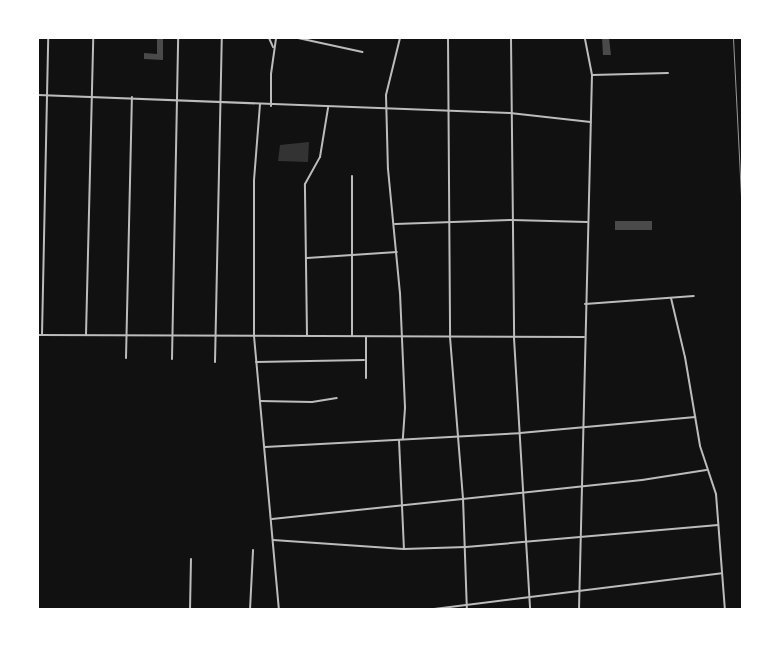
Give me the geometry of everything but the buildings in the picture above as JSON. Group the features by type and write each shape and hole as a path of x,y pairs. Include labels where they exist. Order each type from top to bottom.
{"street":[{"path":"42,335 48,38"},
{"path":"86,335 86,245 93,38"},
{"path":"172,359 178,38"},
{"path":"215,362 222,38"},
{"path":"270,38 274,47"},
{"path":"271,106 276,38"},
{"path":"298,38 363,52"},
{"path":"400,38 386,95 388,169 397,252 405,408 403,439"},
{"path":"448,38 450,337 463,498 467,610"},
{"path":"511,38 510,113 514,338 530,610"},
{"path":"579,610 584,337 592,75 586,38"},
{"path":"592,75 668,73"},
{"path":"38,95 178,98 220,100 271,106 510,113 591,122"},
{"path":"126,358 132,97"},
{"path":"260,104 254,181 254,336 279,610"},
{"path":"307,336 307,258 304,184 320,157 328,108"},
{"path":"352,176 352,336"},
{"path":"395,224 512,220 587,222"},
{"path":"307,258 397,252"},
{"path":"585,304 694,296"},
{"path":"671,298 706,470 716,494 725,610"},
{"path":"38,335 584,337"},
{"path":"366,337 364,360 366,378"},
{"path":"256,362 364,360"},
{"path":"260,401 312,402 337,398"},
{"path":"264,447 520,433 694,417"},
{"path":"399,440 400,505 404,549"},
{"path":"272,518 581,484 642,480 706,470"},
{"path":"273,540 404,549 466,547 581,539 718,525"},
{"path":"250,610 252,550"},
{"path":"190,610 191,559"},
{"path":"426,610 467,604 529,599 722,573"}],"shaded area":[{"path":"309,142 308,162 278,161 280,145"}],"railway":[{"path":"733,38 742,217"}]}
